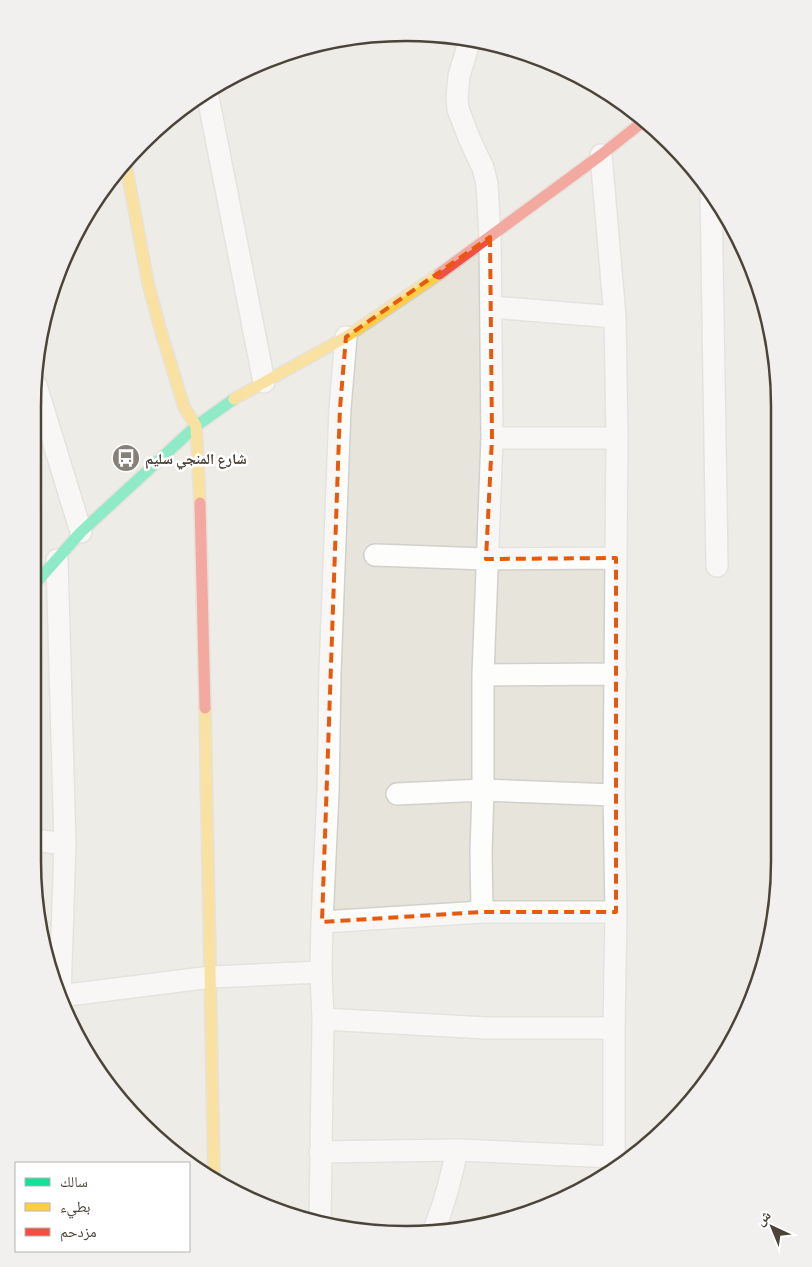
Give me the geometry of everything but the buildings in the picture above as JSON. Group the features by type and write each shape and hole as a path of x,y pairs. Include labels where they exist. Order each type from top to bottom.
{"street":[{"path":"468,46 459,76 458,108 483,168 487,184 490,237 492,438 483,675 482,912"},
{"path":"208,100 264,382"},
{"path":"41,577 81,532 196,426 224,405 346,337 414,292 601,155 638,125"},
{"path":"601,155 615,317 617,438 614,795 616,912 614,1160"},
{"path":"127,172 152,301 184,407 196,426 200,491 214,1171"},
{"path":"710,205 717,566"},
{"path":"491,308 615,317"},
{"path":"320,1215 323,1019 321,972 322,922 340,408 346,337"},
{"path":"41,402 81,532"},
{"path":"492,438 617,438"},
{"path":"375,555 486,559 616,558"},
{"path":"57,560 65,844 61,977"},
{"path":"483,675 616,674"},
{"path":"397,794 483,790 614,795"},
{"path":"41,841 65,844"},
{"path":"322,922 482,912 616,912"},
{"path":"67,995 211,977 321,972"},
{"path":"323,1019 486,1028 614,1028"},
{"path":"320,1152 457,1150 612,1162"},
{"path":"435,1225 450,1183 457,1150"}],"highlighted area":[{"path":"490,237 492,438 486,559 616,558 616,912 482,912 322,922 340,408 346,337"}],"shaded area":[{"path":"406,41 454,44 477,48 546,69 609,103 664,148 709,203 743,266 758,312 768,358 771,406 771,861 768,909 758,955 743,1001 709,1064 664,1119 628,1150 588,1177 546,1198 500,1213 454,1223 406,1226 358,1223 335,1219 266,1198 224,1177 184,1150 148,1119 103,1064 79,1022 61,978 48,932 44,909 41,861 41,406 44,358 54,312 69,266 103,203 148,148 203,103 266,69 335,48 358,44"}],"traffic: fast":[{"path":"41,577 81,532 196,426 234,399"}],"traffic: slow":[{"path":"127,172 148,283 160,328 184,407 196,426 200,503"},
{"path":"234,399 346,337 439,274"},
{"path":"205,708 214,1171"}],"traffic: jam":[{"path":"439,274 638,125"},
{"path":"200,503 205,708"}],"place":[{"name":"شارع المنجي سليم","path":"126,458"}]}
